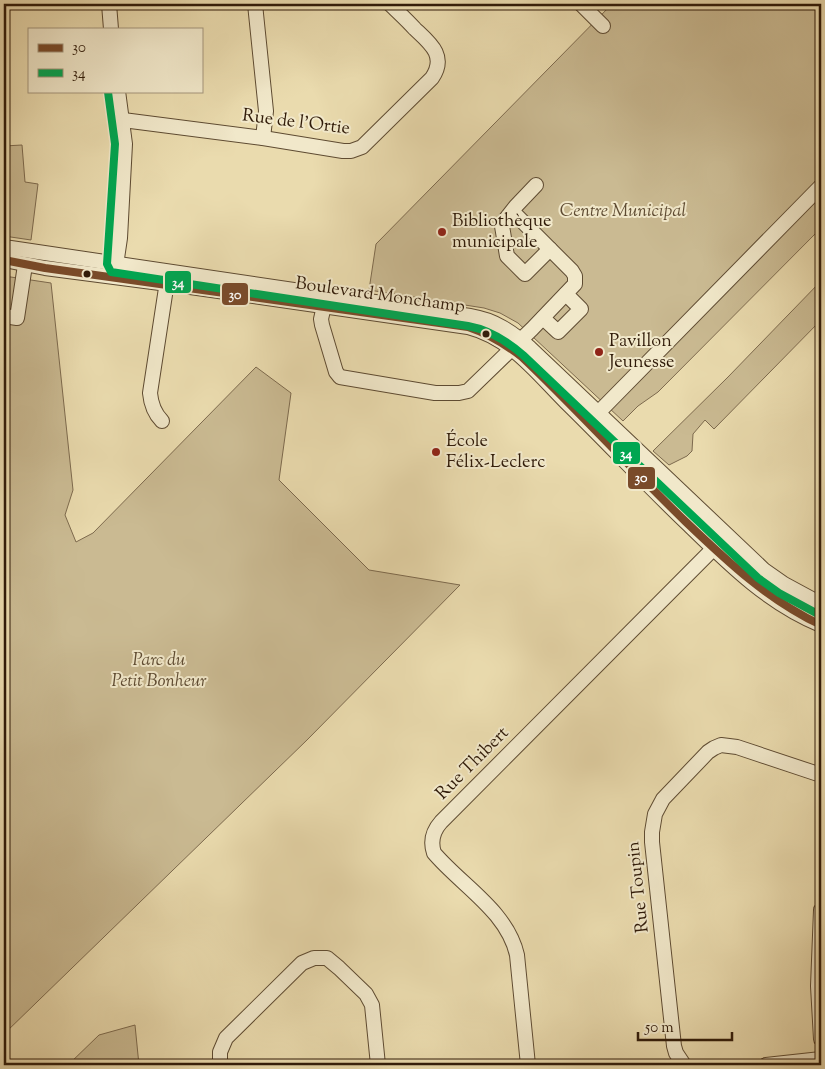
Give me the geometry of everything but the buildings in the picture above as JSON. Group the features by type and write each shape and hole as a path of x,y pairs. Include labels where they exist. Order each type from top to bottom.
{"street":[{"path":"109,4 111,28"},
{"path":"255,4 266,112 263,138"},
{"name":"Rue de l'Ortie","path":"123,120 263,138 343,151 357,150 368,143 432,78 438,60 434,48 390,4"},
{"path":"581,4 603,26"},
{"path":"115,270 120,238 124,153 123,120 118,92"},
{"path":"536,185 516,206 502,226 507,256 524,274 550,248"},
{"path":"599,412 821,186"},
{"path":"324,306 321,319 322,325 336,372 340,376 435,393 468,391 573,286 575,276 550,248 513,212"},
{"name":"Boulevard Monchamp","path":"4,247 115,270 480,318 502,326 516,343 730,565 765,594 796,613 821,625"},
{"name":"Boulevard Monchamp","path":"4,260 25,265 115,270"},
{"path":"4,316 17,318 25,265"},
{"path":"162,421 155,412 150,393 168,278"},
{"name":"Boulevard Monchamp","path":"168,278 324,306 468,327 516,343 599,412 726,535 773,576 799,593 821,604"},
{"path":"543,318 558,332 581,309 566,294"},
{"name":"Rue Thibert","path":"528,1065 517,955 512,938 498,918 434,852 432,846 434,832 441,822 726,535"},
{"name":"Rue Toupin","path":"684,1065 676,1054 674,1046 652,842 653,823 658,806 704,756 721,745 737,747 821,775"},
{"path":"821,910 818,978 821,1039"},
{"path":"220,1065 220,1052 226,1038 302,963 320,957 327,958 339,968 370,999 378,1065"},
{"path":"766,1065 821,1059"}],"green space":[{"name":"Centre Municipal","path":"612,4 821,4 821,228 658,392 638,406 623,421 518,323 500,313 484,308 369,290 376,244"},
{"path":"22,145 25,182 38,184 31,240 4,236 4,146"},
{"name":"Parc du Petit Bonheur","path":"4,276 51,283 73,490 65,515 76,542 93,533 256,367 291,393 279,480 369,570 460,585 307,740 4,1034"},
{"path":"821,281 821,320 714,429 705,420 693,434 692,451 687,456 669,465 653,451 728,377"},
{"path":"135,1025 139,1065 68,1065 99,1035"}],"transit line":[{"name":"34","path":"108,92 115,144 107,264 111,272 468,326 491,333 523,355 758,578 779,593 816,613"},
{"name":"30","path":"4,260 45,268 468,327 483,333 522,357 665,502 733,566 783,604 821,625"}],"place":[{"name":"Bibliothèque municipale","path":"442,232"},
{"name":"Pavillon Jeunesse","path":"599,352"},
{"name":"École Félix-Leclerc","path":"436,452"}]}
